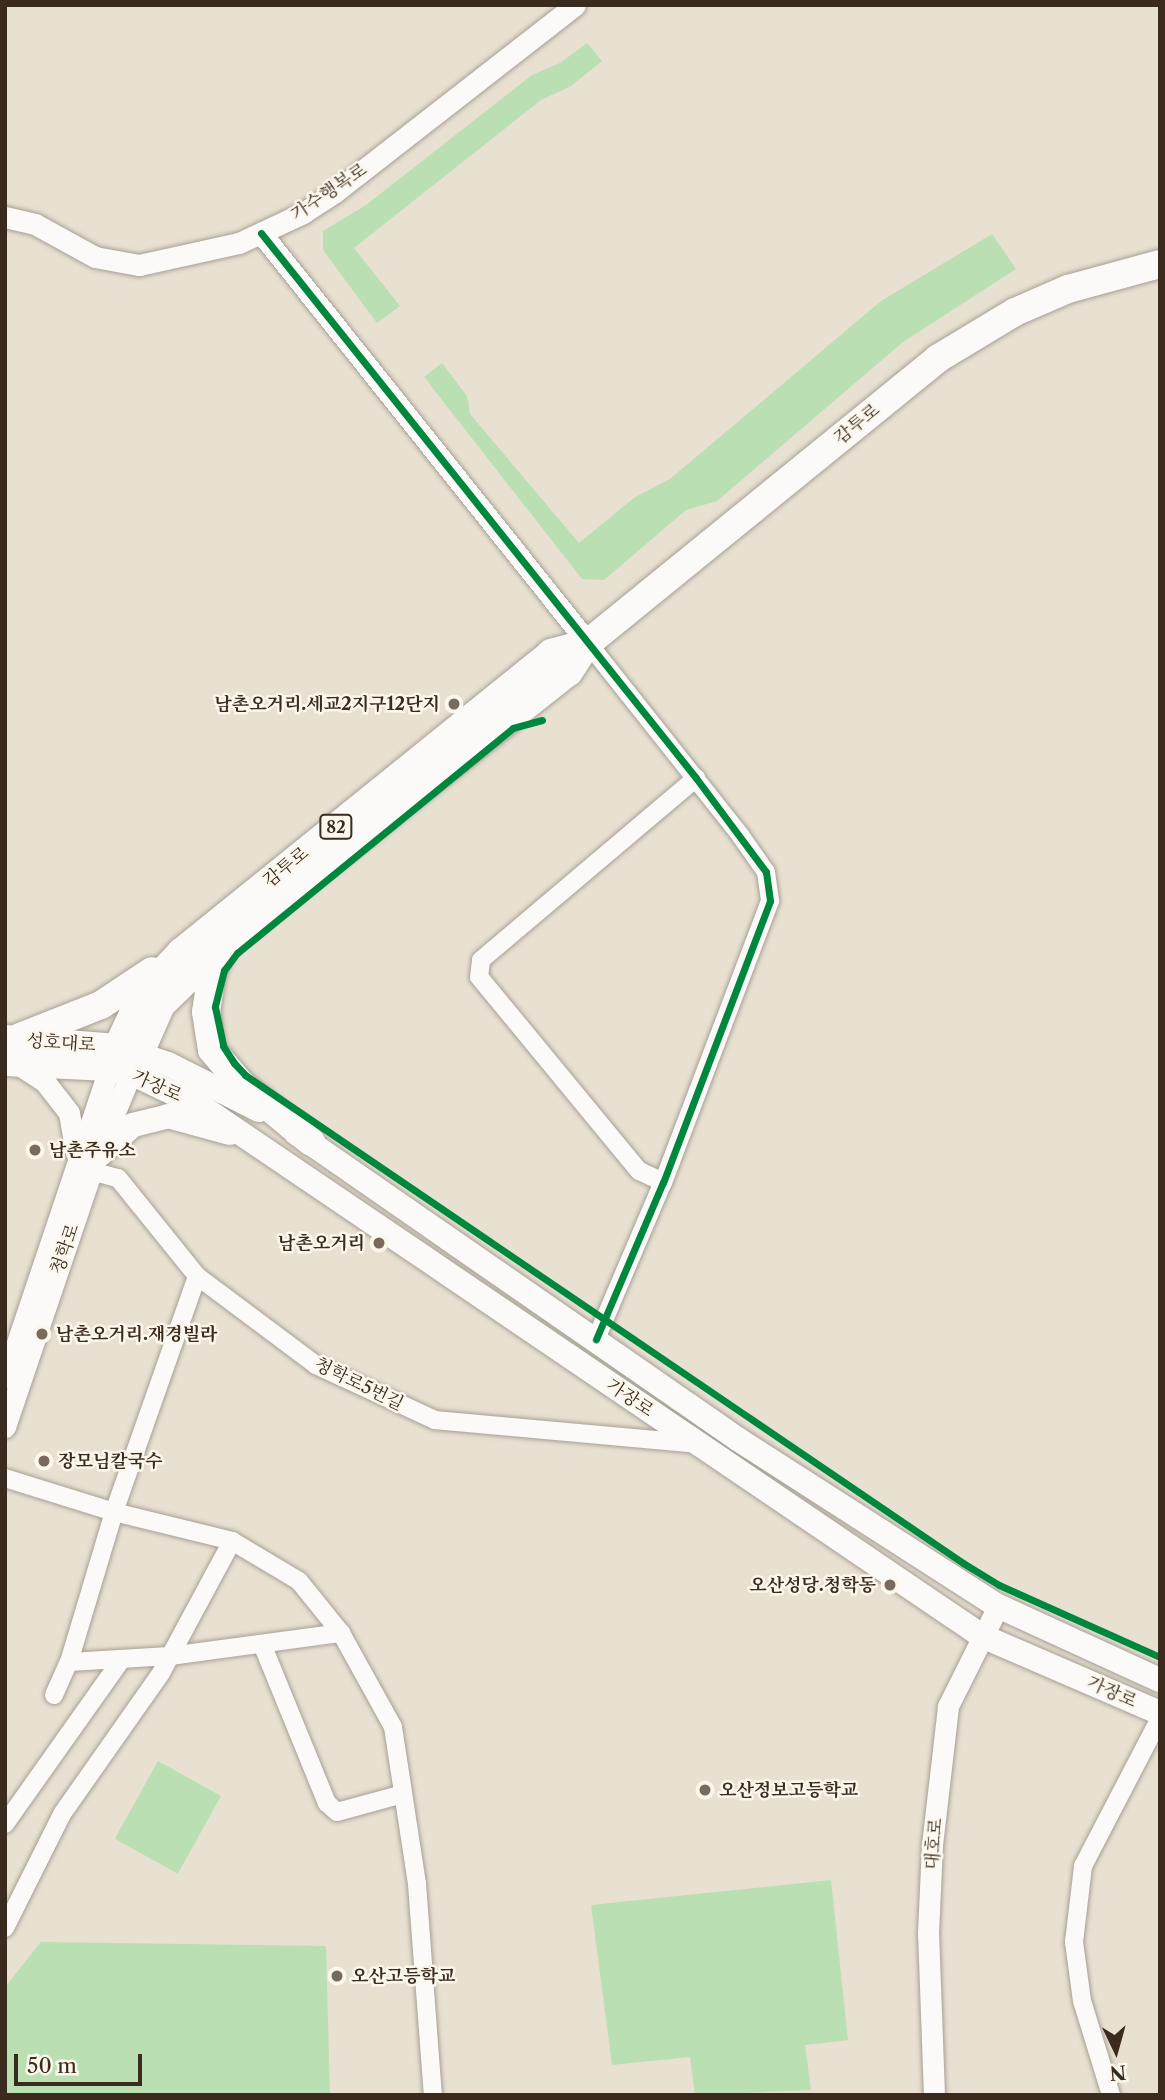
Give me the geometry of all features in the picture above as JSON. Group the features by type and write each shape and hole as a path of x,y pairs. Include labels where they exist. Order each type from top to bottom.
{"main road":[{"name":"감투로","path":"124,1060 161,1005 224,944 569,672 588,643 937,359 1015,312 1068,289 1160,264"},
{"name":"감투로","path":"124,1060 143,993 181,952 551,653 588,643"},
{"path":"224,944 212,972 206,1012 212,1050 241,1084 310,1142"},
{"path":"10,1051 101,1005 181,952"},
{"name":"성호대로","path":"10,1051 124,1060"},
{"name":"가장로","path":"124,1060 244,1100 310,1142 739,1440 998,1606 1160,1680"},
{"name":"가장로","path":"124,1060 270,1152 982,1636 1160,1716"},
{"path":"88,1162 133,1125 168,1116 230,1133 270,1152"}],"street":[{"name":"가수행복로","path":"5,217 35,224 95,257 139,265 239,243 335,192 575,5"},
{"path":"261,233 696,778 765,872 770,901 663,1182 596,1339"},
{"path":"663,1182 639,1171 479,977 481,960 696,778"},
{"path":"10,1051 45,1082 69,1113 88,1162"},
{"name":"청학로","path":"5,1378 124,1060"},
{"name":"청학로","path":"5,1427 88,1162"},
{"name":"청학로5번길","path":"88,1162 118,1178 197,1276 316,1366 435,1420 699,1444"},
{"path":"54,1695 69,1662 114,1511 197,1276"},
{"path":"5,1478 114,1511 232,1541 299,1581 341,1633 393,1727 417,1884 433,2095"},
{"path":"5,1928 62,1814 104,1760 170,1656 232,1541"},
{"name":"대호로","path":"934,2095 928,1933 932,1845 948,1706 998,1606"},
{"path":"69,1662 170,1656 341,1633"},
{"path":"262,1644 327,1803 337,1812 403,1794"},
{"path":"5,1824 121,1660"},
{"path":"1111,2095 1082,2001 1074,1942 1083,1866 1160,1716"}],"green space":[{"path":"587,43 602,61 571,86 541,100 354,248 400,306 377,323 323,250 323,231 366,205 532,75 560,63"},
{"path":"992,234 1016,269 903,342 717,501 686,510 604,580 582,579 424,377 442,363 467,396 470,414 579,543 635,497 670,479 881,301"},
{"path":"158,1761 221,1796 178,1874 115,1839"},
{"path":"831,1880 848,2040 805,2045 811,2090 695,2095 690,2057 612,2065 591,1905"},
{"path":"41,1942 326,1946 330,2095 5,2095 5,1987"}],"cycle path":[{"path":"261,233 696,778 766,872 770,901 663,1182 596,1339"},
{"path":"542,720 513,728 237,953 224,970 215,1007 223,1046 234,1063 245,1075 963,1563 999,1585 1160,1657"}],"place":[{"name":"남촌오거리.세교2지구12단지","path":"454,704"},
{"name":"남촌주유소","path":"35,1150"},
{"name":"남촌오거리","path":"379,1243"},
{"name":"남촌오거리.재경빌라","path":"42,1334"},
{"name":"장모님칼국수","path":"44,1461"},
{"name":"오산성당.청학동","path":"890,1585"},
{"name":"오산정보고등학교","path":"705,1790"},
{"name":"오산고등학교","path":"337,1976"}]}
